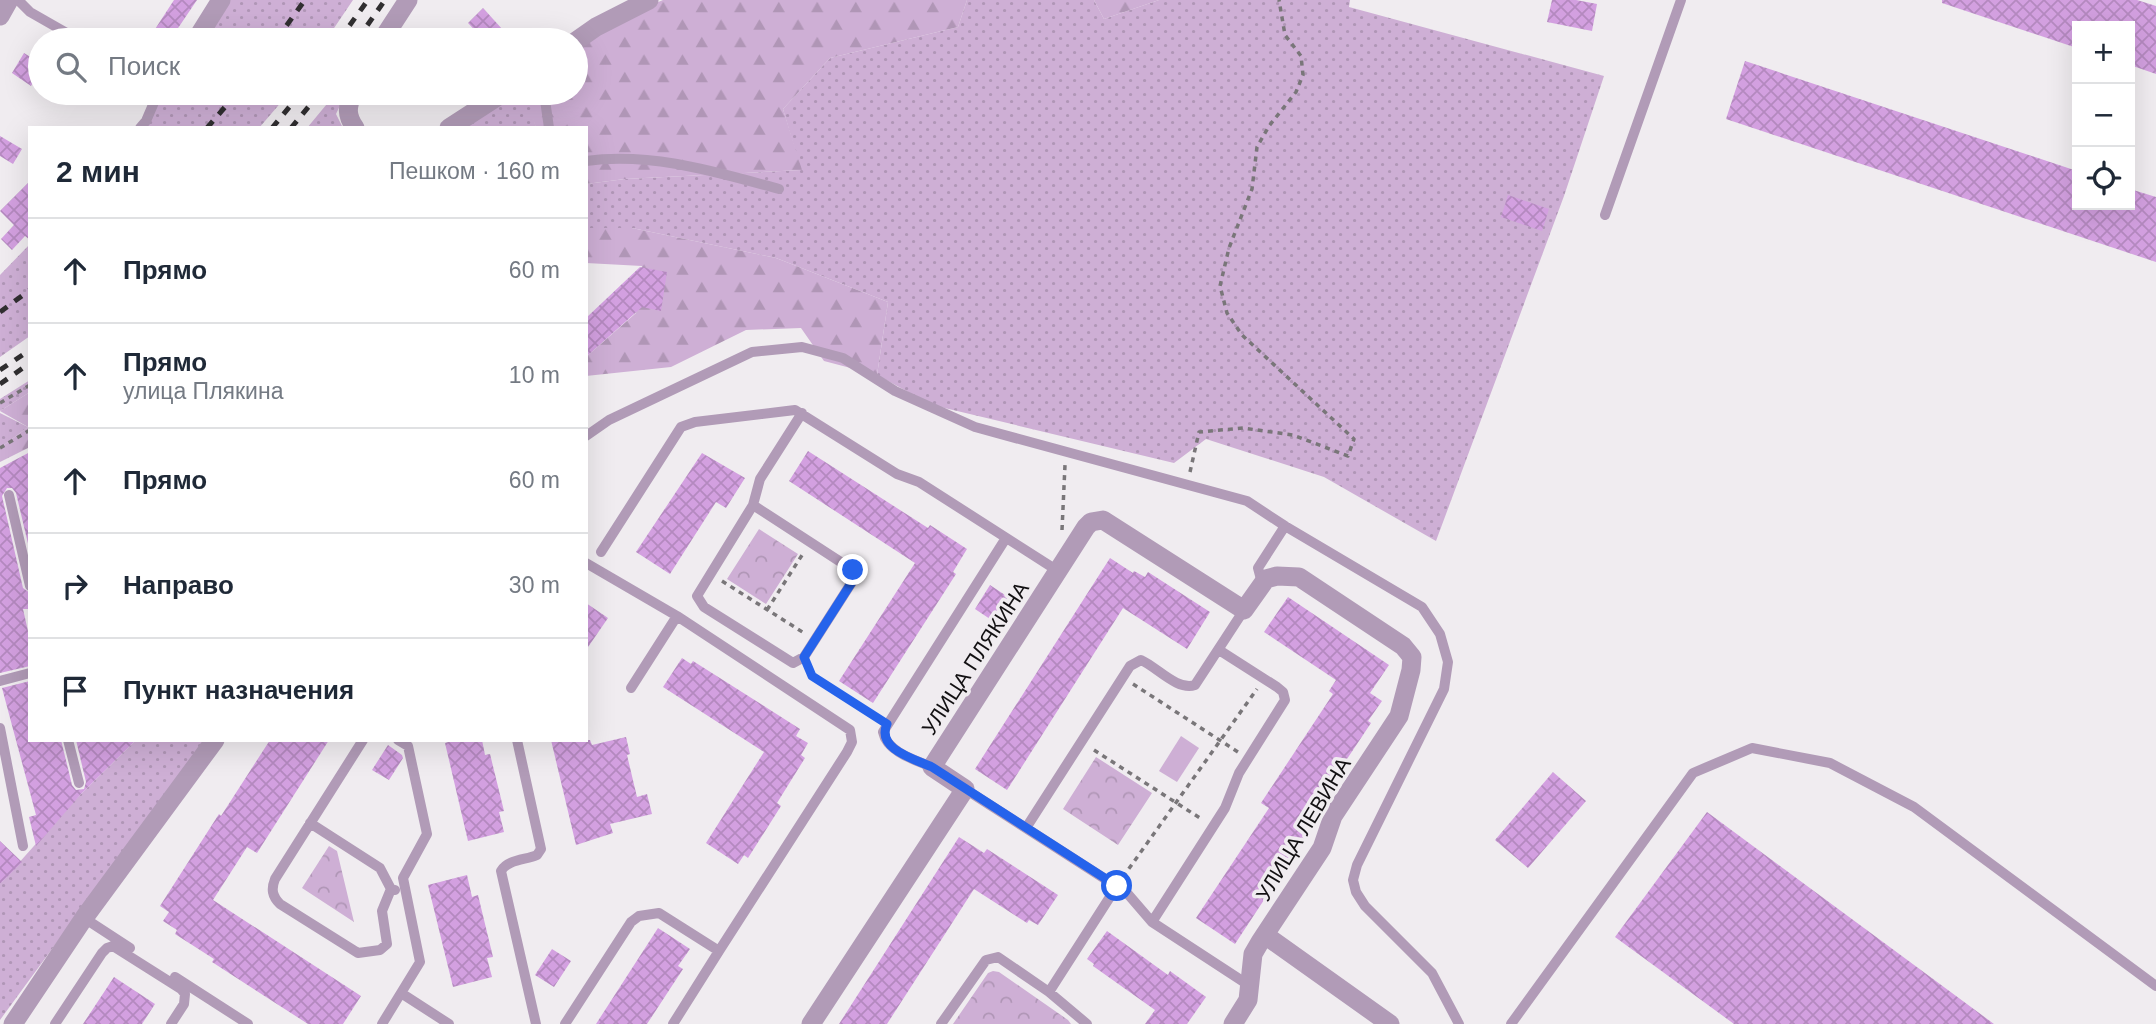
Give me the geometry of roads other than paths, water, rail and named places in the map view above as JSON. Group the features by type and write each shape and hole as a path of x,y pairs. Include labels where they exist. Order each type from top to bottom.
{"street":[{"path":"0,16 9,0"},
{"path":"204,28 221,0"},
{"path":"390,28 408,0"},
{"path":"588,33 649,0"},
{"path":"348,105 348,119 353,126"},
{"path":"452,126 484,105"},
{"name":"УЛИЦА ПЛЯКИНА","path":"965,789 932,767 1086,527 1097,520 1108,523 1244,610"},
{"name":"УЛИЦА ЛЕВИНА","path":"1233,1024 1248,1000 1253,954 1322,848 1333,816 1399,716 1413,663 1412,657 1403,646 1298,577 1271,576 1262,583"},
{"path":"1244,610 1262,583"},
{"path":"13,1024 84,918 214,742"},
{"path":"811,1024 965,789"},
{"path":"1265,935 1390,1024"}],"lane":[{"path":"18,0 30,12 58,28"},
{"path":"1605,215 1681,0"},
{"path":"142,126 153,105"},
{"path":"546,105 549,126"},
{"path":"588,161 608,158 685,164 779,189"},
{"path":"588,435 609,420 752,352 802,347 843,358 895,391 975,427 1247,501 1422,607 1440,635 1448,662 1444,689 1357,865 1353,880 1356,892 1365,906 1432,973 1459,1024"},
{"path":"601,552 681,428 695,422 787,410 802,413 897,474 919,482 1006,538 1062,564"},
{"path":"753,505 853,570 854,577 815,640 804,657 793,663 704,607 697,596 753,505 760,479 802,413"},
{"path":"9,495 28,577"},
{"path":"1262,583 1258,568 1285,526"},
{"path":"932,767 908,757 890,745 883,732 1006,538"},
{"path":"588,564 677,616 850,730 852,742 673,1024"},
{"path":"1026,828 1135,662 1141,660 1189,687 1199,681 1244,610"},
{"path":"631,688 677,616"},
{"path":"1152,922 1225,808 1240,773 1285,700 1283,692 1219,650"},
{"path":"0,681 28,674"},
{"path":"0,728 23,846"},
{"path":"69,742 79,783"},
{"path":"362,742 275,879 272,887 274,898 353,951 364,953 384,948 387,944 382,911 391,889"},
{"path":"517,742 541,849 537,855 509,863 501,871 536,1024"},
{"path":"382,1024 420,962 404,878 427,834 410,743"},
{"path":"1511,1024 1693,773 1752,748 1830,763 1914,807 2156,986"},
{"path":"965,789 1128,893 1152,922 1250,986"},
{"path":"310,823 380,868 391,889 405,894"},
{"path":"1049,992 1117,886"},
{"path":"565,1024 631,922 639,916 659,913 664,915 719,951"},
{"path":"84,918 248,1024"},
{"path":"55,1024 102,953 107,947 113,946 185,994 184,1004 171,1024"},
{"path":"941,1024 986,960 998,957 1049,992 1087,1024"},
{"path":"401,993 449,1024"}],"railway":[{"path":"285,28 305,0"},
{"path":"348,28 368,0"},
{"path":"365,28 385,0"},
{"path":"209,126 227,105"},
{"path":"274,126 291,105"},
{"path":"293,126 310,105"},
{"path":"0,312 28,291"},
{"path":"0,370 28,351"},
{"path":"0,384 28,364"}]}
